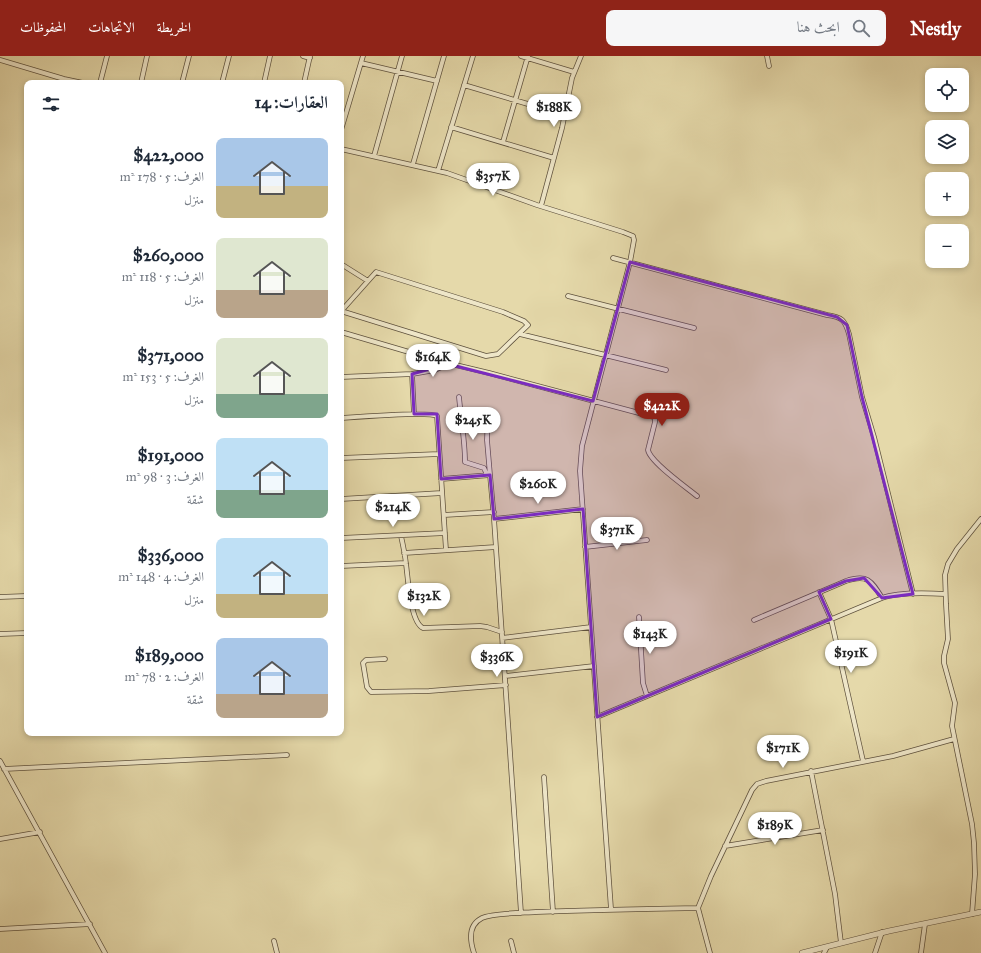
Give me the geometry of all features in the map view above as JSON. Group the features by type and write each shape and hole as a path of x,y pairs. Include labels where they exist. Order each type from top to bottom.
{"street":[{"path":"101,80 107,56"},
{"path":"142,80 147,56"},
{"path":"183,80 189,56"},
{"path":"223,80 229,56"},
{"path":"265,80 270,56"},
{"path":"303,56 310,57 305,80"},
{"path":"344,119 362,56"},
{"path":"374,156 402,56"},
{"path":"413,164 444,56"},
{"path":"438,171 473,56"},
{"path":"521,56 574,72"},
{"path":"541,206 565,115 574,72 581,56"},
{"path":"767,56 769,66"},
{"path":"503,142 528,57"},
{"path":"0,60 69,80"},
{"path":"360,63 437,81"},
{"path":"464,85 565,115"},
{"path":"451,127 554,158"},
{"path":"344,150 413,164 438,171 633,236 630,262 582,446 580,470 611,909"},
{"path":"613,258 827,315 837,316 843,320 847,325 862,397 913,594"},
{"path":"344,266 368,281"},
{"path":"344,308 375,273 378,273 503,312 527,323 527,327 498,354 486,356 344,311"},
{"path":"568,296 694,328"},
{"path":"344,333 448,364 489,373 654,417 655,422 648,450 649,454 656,462 697,496"},
{"path":"520,334 666,370"},
{"path":"344,377 412,374 435,370 448,364"},
{"path":"412,374 414,414"},
{"path":"459,397 462,430 465,444 465,462 484,468 488,475"},
{"path":"488,412 488,475 494,512 521,913"},
{"path":"344,418 414,414 432,414 437,416 446,550"},
{"path":"344,458 439,454"},
{"path":"441,479 488,475"},
{"path":"344,499 442,493"},
{"path":"494,520 583,509"},
{"path":"444,515 494,512"},
{"path":"972,914 975,874 972,824 952,726 955,703 944,663 948,639 945,575 948,564 957,549 981,519"},
{"path":"344,538 445,533"},
{"path":"401,536 410,597 417,622 420,627 480,626 502,632"},
{"path":"585,547 647,540"},
{"path":"404,553 496,547"},
{"path":"344,566 406,563"},
{"path":"754,620 857,577 870,581 882,598"},
{"path":"819,592 831,619 863,761"},
{"path":"597,718 646,696 891,594 928,592 946,594"},
{"path":"0,597 24,596"},
{"path":"639,617 643,683 646,696"},
{"path":"502,638 591,627"},
{"path":"0,634 24,633"},
{"path":"386,660 366,660 363,663 367,687 371,692 422,691 506,685"},
{"path":"505,676 594,666"},
{"path":"710,953 698,908 725,846 752,790 757,784 811,771 894,756 954,739"},
{"path":"4,769 287,755"},
{"path":"0,761 105,953"},
{"path":"811,771 835,894 841,943"},
{"path":"544,777 553,912"},
{"path":"725,846 823,830"},
{"path":"0,839 40,832"},
{"path":"474,953 471,943 473,927 477,921 489,916 611,909 698,908"},
{"path":"802,953 882,932 981,912"},
{"path":"0,930 90,924"},
{"path":"921,953 925,924"},
{"path":"875,953 882,932"},
{"path":"274,941 277,953"},
{"path":"511,941 514,953"},
{"path":"824,953 827,947"}],"highlighted area":[{"path":"630,262 837,317 847,325 862,397 913,594 882,598 864,578 846,581 819,592 831,619 597,717 583,509 494,519 490,475 441,479 437,414 414,414 412,374 448,364 593,401"}]}
